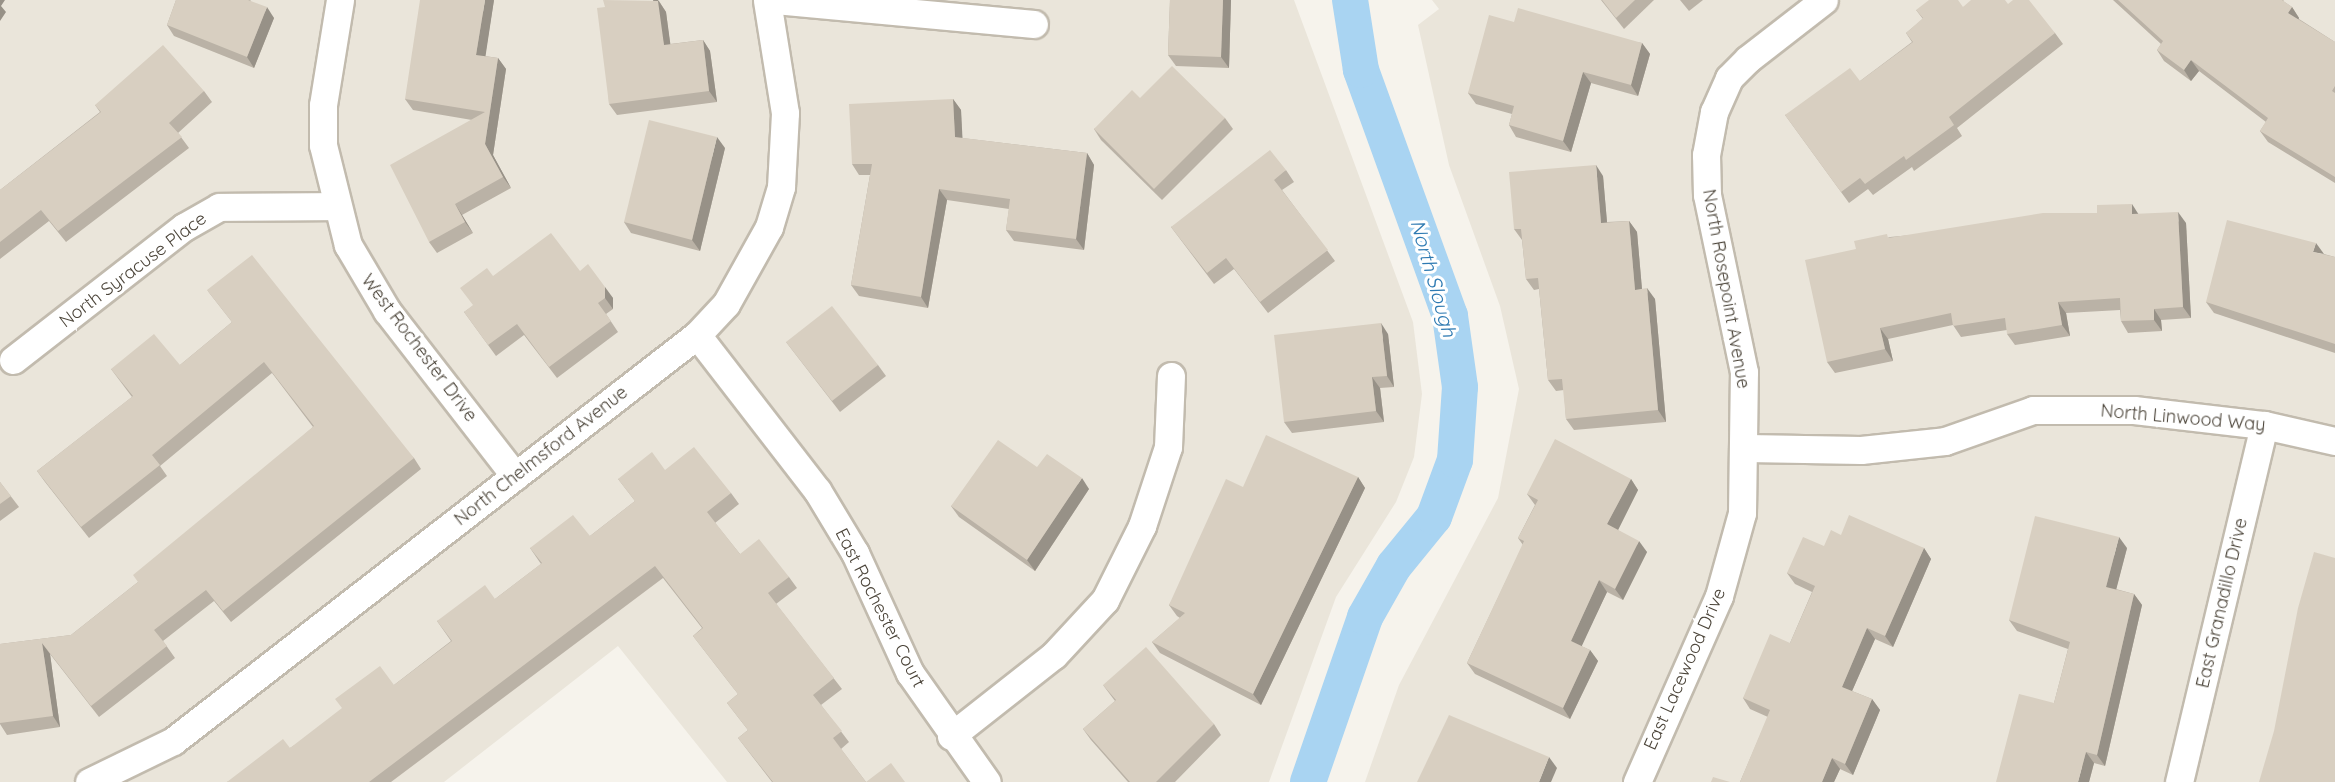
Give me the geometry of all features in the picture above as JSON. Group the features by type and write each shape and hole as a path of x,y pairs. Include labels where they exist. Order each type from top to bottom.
{"street":[{"name":"West Rochester Drive","path":"340,0 323,105 323,145 334,206 348,245 387,312 515,476"},
{"name":"North Chelmsford Avenue","path":"89,782 173,741 697,335 748,272 781,187 785,112 767,0"},
{"path":"774,0 1034,24"},
{"name":"North Rosepoint Avenue","path":"1747,448 1744,372 1707,195 1706,155 1729,78 1824,0"},
{"name":"North Syracuse Place","path":"13,360 184,227 219,207 334,206"},
{"name":"East Rochester Court","path":"697,335 817,490 855,553 910,674 951,736 987,782"},
{"path":"951,736 1054,655 1105,600 1142,526 1168,447 1171,376"},
{"name":"North Linwood Way","path":"1747,448 1861,450 1945,441 2033,410 2134,410 2264,425 2335,441"},
{"name":"East Granadillo Drive","path":"2179,782 2264,425"},
{"name":"East Lacewood Drive","path":"1636,782 1719,596 1742,513 1747,448"}],"shaded area":[{"path":"0,0 1294,0 1413,322 1422,394 1414,457 1396,502 1336,597 1269,782 727,782 618,646 444,782 0,782"},
{"path":"1432,0 2335,0 2335,782 1365,782 1399,685 1498,498 1519,389 1500,306 1449,165 1418,25 1439,9"}],"building":[{"path":"176,0 248,0 267,7 247,57 167,25"},
{"path":"420,0 485,0 476,55 498,58 485,144 503,177 455,204 465,222 429,242 390,165 485,112 405,99"},
{"path":"603,0 658,1 664,45 703,40 709,91 609,104 597,8 605,7"},
{"path":"1170,0 1223,0 1221,57 1168,55"},
{"path":"1602,0 1635,0 1616,18"},
{"path":"1929,0 1958,0 1963,7 1971,0 2005,0 2008,4 2013,0 2029,0 2055,33 1949,117 1954,125 1906,160 1904,156 1865,184 1860,178 1841,192 1785,115 1850,68 1860,81 1913,42 1906,33 1923,18 1916,10"},
{"path":"2118,0 2282,0 2292,7 2288,13 2335,42 2335,86 2332,91 2335,93 2335,177 2260,131 2268,118 2191,60 2184,70 2157,50 2163,41"},
{"path":"1518,8 1642,43 1631,85 1583,72 1563,141 1509,125 1514,106 1468,93 1489,15 1514,22"},
{"path":"163,45 204,91 169,123 182,137 58,231 41,210 0,242 0,190 101,112 95,105"},
{"path":"1172,66 1225,118 1154,189 1094,129 1132,90 1140,98"},
{"path":"953,99 955,137 1087,153 1076,239 1006,230 1010,199 939,189 921,297 851,285 872,164 852,164 849,104"},
{"path":"649,120 717,137 692,240 624,222"},
{"path":"1270,150 1286,170 1274,180 1328,250 1260,302 1226,258 1207,273 1171,227"},
{"path":"1596,165 1601,223 1629,221 1635,290 1647,288 1658,410 1566,419 1562,379 1548,380 1538,278 1526,279 1521,229 1514,229 1509,172"},
{"path":"2132,204 2132,214 2178,212 2183,307 2154,309 2154,320 2121,321 2120,298 2058,302 2062,325 2007,334 2005,318 1953,326 1951,313 1880,328 1885,349 1827,362 1805,260 1856,249 1854,241 1887,234 1888,238 2043,213 2097,213 2097,205"},
{"path":"2227,220 2316,243 2313,252 2335,257 2335,344 2206,302"},
{"path":"551,233 580,271 588,264 605,287 605,298 598,303 611,321 549,367 517,324 488,345 464,312 473,305 460,288 487,268 493,276"},
{"path":"252,255 414,458 223,611 206,590 154,630 167,646 91,706 42,643 53,716 0,723 0,644 71,635 138,582 133,575 314,426 264,362 152,455 160,465 81,527 37,471 133,396 111,369 154,334 180,365 232,322 207,290"},
{"path":"832,306 878,365 832,401 786,342"},
{"path":"1381,323 1387,376 1372,377 1376,411 1284,422 1274,335"},
{"path":"1266,435 1358,477 1253,694 1152,642 1185,613 1169,605 1226,479 1243,487"},
{"path":"1555,439 1631,479 1607,524 1639,541 1615,589 1599,580 1571,641 1590,650 1563,708 1467,663 1524,541 1518,538 1538,500 1527,494"},
{"path":"998,440 1037,467 1047,454 1082,478 1027,560 951,506"},
{"path":"694,447 731,493 707,512 740,554 759,539 789,577 768,593 834,678 813,695 842,731 833,738 866,782 773,782 738,738 748,730 727,703 738,694 693,636 703,628 655,566 369,782 227,782 283,739 290,748 342,708 335,699 380,666 394,685 452,641 437,621 485,585 495,599 542,563 530,548 573,515 590,536 635,501 618,479 652,452 665,470"},
{"path":"0,482 11,496 0,504"},
{"path":"1849,515 1924,548 1885,636 1867,628 1842,687 1872,699 1845,764 1832,758 1822,782 1740,782 1770,710 1743,698 1770,634 1790,643 1815,586 1787,573 1803,537 1824,546 1831,530 1841,535"},
{"path":"2035,516 2119,537 2106,587 2134,594 2097,755 2086,752 2078,782 1996,782 2019,694 2054,703 2070,642 2009,620"},
{"path":"2314,552 2335,558 2335,782 2259,782 2274,731 2298,608"},
{"path":"1146,647 1214,724 1156,782 1130,782 1083,729 1116,700 1103,685"},
{"path":"1449,715 1549,757 1539,782 1417,782"},
{"path":"891,763 905,782 866,782"},
{"path":"1713,777 1730,782 1711,782"}],"waterway":[{"name":"North Slough","path":"1308,782 1365,617 1394,566 1434,517 1455,460 1460,387 1450,316 1361,70 1350,0"}]}
